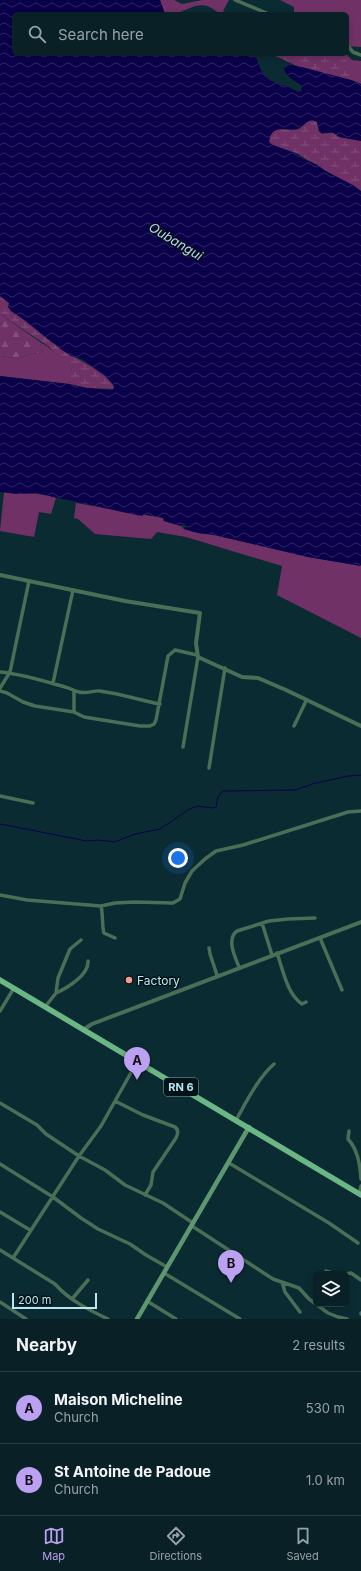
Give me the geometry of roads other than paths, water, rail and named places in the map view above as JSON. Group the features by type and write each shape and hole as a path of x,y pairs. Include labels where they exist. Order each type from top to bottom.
{"main road":[{"name":"RN 6","path":"0,980 360,1194"},
{"path":"137,1319 249,1127"}],"street":[{"path":"236,0 264,12"},
{"path":"349,47 354,52 361,54"},
{"path":"0,575 125,601 200,613 196,643 198,656 183,747"},
{"path":"29,581 10,672 0,690 23,702 35,706 74,712 84,717 140,726 150,726 154,724 160,704 168,656 175,650 198,656 242,676 258,678 361,726"},
{"path":"53,683 73,590"},
{"path":"210,768 225,668"},
{"path":"0,672 10,672 53,683 74,691 88,693 98,691 136,697 160,704"},
{"path":"74,691 74,712"},
{"path":"294,726 306,701"},
{"path":"0,796 33,803"},
{"path":"0,896 27,900 101,906 116,903 177,901 192,871 216,851 243,845 348,812 361,811"},
{"path":"101,906 104,933 115,938"},
{"path":"239,967 231,942 234,933 262,923 288,919 315,918"},
{"path":"83,1030 92,1024 217,975 361,922"},
{"path":"262,923 290,988 298,1001 302,1004 306,1002"},
{"path":"320,938 342,990"},
{"path":"56,994 58,978 70,949 81,940"},
{"path":"209,948 217,975"},
{"path":"45,1007 56,994 78,980 87,968 88,961"},
{"path":"0,1011 14,988"},
{"path":"13,1258 79,1156 101,1126 137,1062"},
{"path":"236,1120 255,1087 274,1064"},
{"path":"115,1101 143,1115 175,1127 177,1130 178,1134 153,1172 151,1185 145,1194"},
{"path":"0,1103 36,1125 46,1134 79,1156 105,1170 125,1185 163,1203 192,1225 273,1279 299,1288 309,1299 328,1313 347,1319"},
{"path":"348,1131 348,1139 354,1146 358,1158 361,1180"},
{"path":"229,1163 329,1223 358,1243"},
{"path":"0,1164 53,1197 92,1225 130,1244 146,1256 167,1267"},
{"path":"360,1194 361,1186"},
{"path":"0,1212 30,1230"},
{"path":"0,1250 55,1284 72,1299 108,1319"},
{"path":"164,1273 238,1318"},
{"path":"349,1273 351,1273 361,1280"},
{"path":"72,1299 88,1280"},
{"path":"282,1282 285,1292 300,1312"},
{"path":"147,1301 176,1319"},
{"path":"0,1302 26,1319"}],"water":[{"name":"Oubangui","path":"0,0 160,0 164,12 12,12 12,56 253,56 257,59 260,68 268,79 298,92 302,91 301,85 287,75 284,66 298,66 361,84 361,141 339,137 332,132 322,134 319,131 317,122 308,121 297,129 277,130 271,135 269,141 271,144 299,155 303,159 316,164 327,172 353,185 361,191 361,566 308,557 214,535 198,533 184,529 186,526 184,523 181,526 164,521 163,518 143,514 143,516 136,515 36,493 17,494 0,492 0,376 69,384 87,388 112,390 115,387 106,377 82,359 71,356 62,350 11,311 8,307 9,303 0,296"}],"waterway":[{"path":"0,824 87,841 98,840 115,842 135,834 160,829 188,810 197,806 216,807 218,797 223,791 296,790 312,784 348,776 361,775"}],"place":[{"name":"Factory","path":"129,980"},
{"name":"Maison Micheline","path":"137,1080"},
{"name":"St Antoine de Padoue","path":"231,1283"}]}
